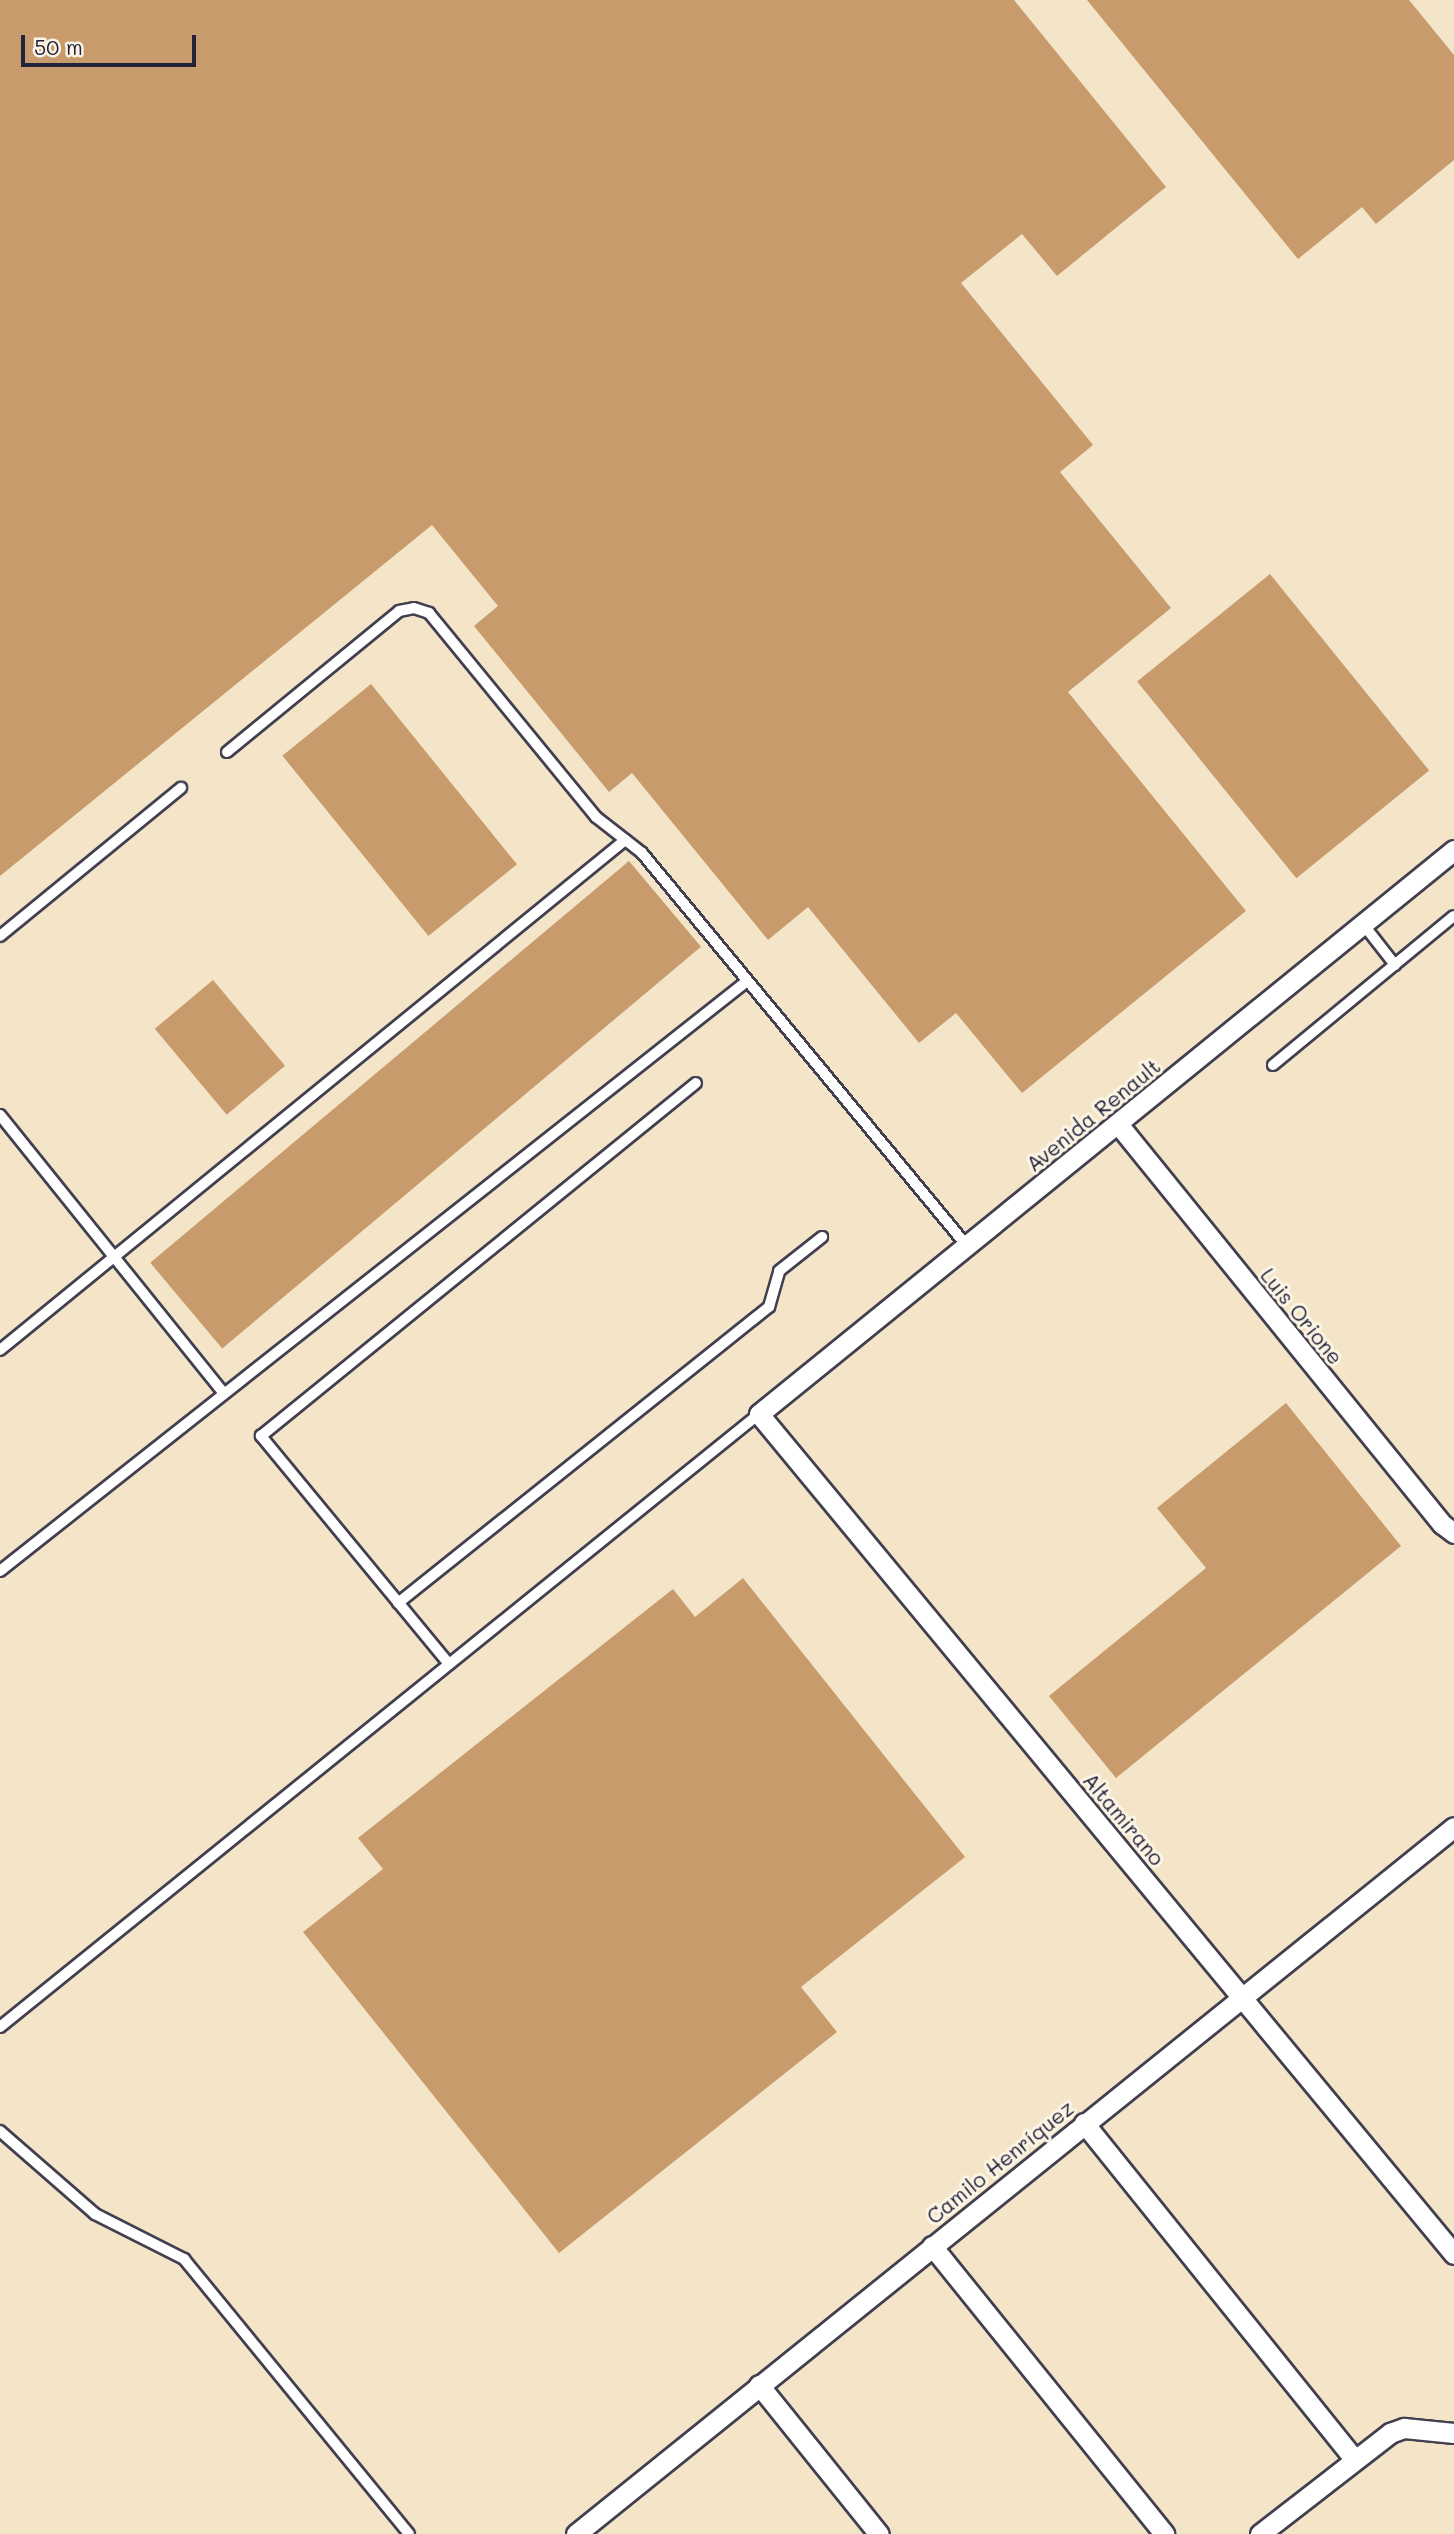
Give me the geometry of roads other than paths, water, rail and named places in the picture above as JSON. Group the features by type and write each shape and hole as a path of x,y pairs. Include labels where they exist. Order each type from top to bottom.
{"street":[{"name":"Avenida Renault","path":"759,1414 1454,850"},
{"name":"Luis Orione","path":"1118,1124 1442,1524 1454,1533"},
{"name":"Altamirano","path":"759,1414 1454,2254"},
{"name":"Camilo Henríquez","path":"587,2530 759,2385 1454,1827"},
{"path":"1084,2123 1354,2459"},
{"path":"932,2246 1164,2534"},
{"path":"759,2385 880,2534"},
{"path":"1260,2534 1374,2442 1404,2428 1454,2432"}],"lane":[{"path":"227,752 399,611 414,608 429,613 596,817 642,853 967,1246"},
{"path":"0,936 181,788"},
{"path":"0,1350 625,840"},
{"path":"1273,1065 1454,916"},
{"path":"1363,924 1395,965"},
{"path":"1,1569 747,981"},
{"path":"449,1664 261,1436 696,1083"},
{"path":"0,1115 223,1392"},
{"path":"398,1603 769,1307 779,1271 822,1237"},
{"path":"0,2026 759,1414"},
{"path":"0,2130 95,2214 184,2259 409,2534"}]}
